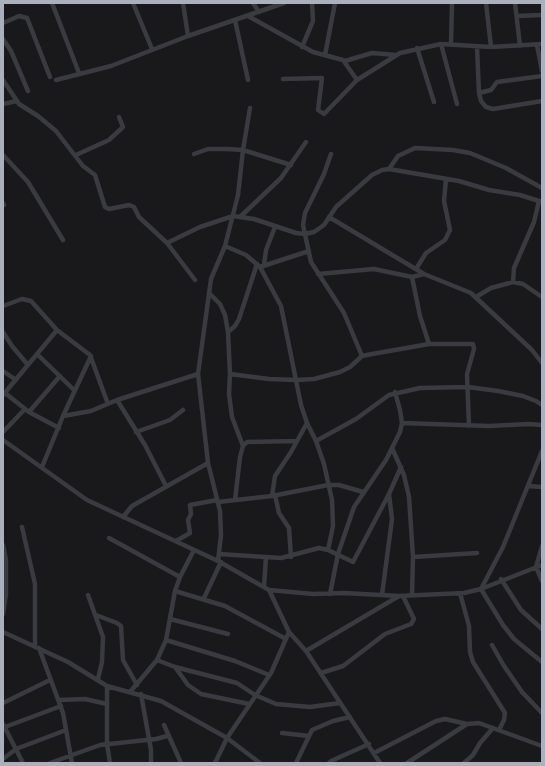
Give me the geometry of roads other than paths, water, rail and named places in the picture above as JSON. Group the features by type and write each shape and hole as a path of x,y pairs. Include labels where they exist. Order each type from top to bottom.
{"street":[{"path":"52,3 79,73"},
{"path":"133,3 152,49"},
{"path":"183,3 188,36"},
{"path":"253,3 259,12"},
{"path":"56,80 111,66 152,49 284,3"},
{"path":"302,47 313,21 312,3"},
{"path":"325,55 335,3"},
{"path":"452,3 452,44"},
{"path":"486,3 491,47"},
{"path":"515,3 520,46"},
{"path":"517,16 542,15"},
{"path":"3,23 19,16 27,18 50,77"},
{"path":"248,16 302,47 344,61 372,53 396,55"},
{"path":"235,20 248,80"},
{"path":"3,39 28,91"},
{"path":"441,44 457,104"},
{"path":"283,79 322,78 318,110 324,114 356,80 396,55 417,48 441,44 491,47 539,44 542,71"},
{"path":"477,47 479,93 482,104 493,109 542,101"},
{"path":"417,48 434,102"},
{"path":"344,61 356,80"},
{"path":"479,93 491,90 498,82 542,76"},
{"path":"3,80 17,101 56,131 83,166 95,176 105,207 109,209 132,206 142,220 167,243 195,280"},
{"path":"3,104 17,101"},
{"path":"204,598 219,562 221,530 217,501 208,463 198,374 208,293 213,272 225,246 233,216 239,189 243,150 250,108"},
{"path":"76,155 109,140 123,127 119,117"},
{"path":"240,217 269,190 291,165 306,142"},
{"path":"389,169 398,156 415,148 453,150 470,153 506,168 542,188"},
{"path":"194,154 208,149 243,150 291,165"},
{"path":"331,154 324,174 305,213 303,225 308,251 312,262 318,274 344,312 362,356"},
{"path":"3,155 28,182 63,240"},
{"path":"167,243 200,227 233,216 254,219 275,227 305,234 321,228 336,207 372,175 389,169 459,181 496,192 520,195 541,201 534,222 514,268 513,282"},
{"path":"416,269 426,253 445,240 450,230 444,201 446,179"},
{"path":"329,217 424,274 459,287 476,298 532,350 542,363"},
{"path":"228,332 235,326 239,319 275,227"},
{"path":"225,246 246,254 260,265 281,306 307,423 316,441 324,464 334,516 328,550"},
{"path":"260,265 308,251"},
{"path":"318,274 374,269 412,277 424,274"},
{"path":"412,277 420,316 429,344"},
{"path":"476,298 491,288 513,282 523,284 542,297"},
{"path":"208,293 220,304 225,315 228,332 230,374 229,394 232,417 244,446"},
{"path":"3,306 22,299 31,301 57,330 91,356 108,404"},
{"path":"57,330 4,394 27,410 59,428"},
{"path":"3,332 12,346 28,365"},
{"path":"230,374 297,380 325,377 350,367 362,356 398,348 429,344 473,344 474,349 468,369 469,426"},
{"path":"37,354 74,390"},
{"path":"42,467 74,390 91,356"},
{"path":"3,371 16,380"},
{"path":"63,416 83,414 117,400 198,374"},
{"path":"3,432 60,376"},
{"path":"316,441 356,419 376,403 395,392 420,388 468,387 523,396 536,400 542,405"},
{"path":"330,594 338,554 350,517 363,492 392,448 402,423 395,392"},
{"path":"117,400 166,486"},
{"path":"136,432 170,420 183,410"},
{"path":"292,557 289,528 279,513 274,495 275,476 307,423"},
{"path":"402,423 469,426 542,425"},
{"path":"3,440 86,500 219,562 269,590 313,594 401,596 460,593 481,589 542,565"},
{"path":"235,500 240,457 247,442 297,441"},
{"path":"392,448 401,467 409,497 413,557 412,595"},
{"path":"481,589 503,547 542,451"},
{"path":"123,517 132,506 208,463"},
{"path":"219,554 281,558 292,557 319,548 338,554 351,563 353,562 389,494 401,467"},
{"path":"176,541 190,533 188,520 190,505 274,495 328,485 339,485 363,492"},
{"path":"528,486 542,487"},
{"path":"382,595 392,519 389,494"},
{"path":"22,527 35,584 37,647 61,706 72,763"},
{"path":"109,538 180,577"},
{"path":"3,545 6,560 6,594 3,614"},
{"path":"542,546 536,567 542,581"},
{"path":"130,692 157,660 166,640 175,591 180,577 194,550"},
{"path":"413,557 477,553"},
{"path":"264,587 266,556"},
{"path":"501,580 521,610 542,629"},
{"path":"481,589 503,625 512,636 542,662"},
{"path":"269,590 289,632 306,651 369,744 380,763"},
{"path":"175,591 204,598 231,609 286,639"},
{"path":"460,593 470,626 471,657 481,677 505,713 504,720 498,730"},
{"path":"88,594 102,632 104,642 102,662 98,679"},
{"path":"306,651 401,596"},
{"path":"321,673 343,666 385,634 411,624 414,619 401,596"},
{"path":"96,615 118,623 121,626 123,660 137,685"},
{"path":"170,619 228,634"},
{"path":"3,632 37,647 98,679 107,686 141,694 161,701 227,738 260,763"},
{"path":"215,763 227,738 269,675 289,632"},
{"path":"166,640 235,661 269,675"},
{"path":"492,646 522,692 542,713"},
{"path":"157,660 176,667 237,683 255,695 276,704 299,707 340,703"},
{"path":"176,667 188,685 201,694 249,704"},
{"path":"3,703 50,680"},
{"path":"107,686 107,744 110,763"},
{"path":"141,694 151,750 151,763"},
{"path":"58,700 84,699 107,704"},
{"path":"23,763 4,726 61,706"},
{"path":"296,763 308,736 318,726 350,717"},
{"path":"374,753 440,720 445,719 467,724 479,723 542,746"},
{"path":"407,763 467,724"},
{"path":"164,725 181,763"},
{"path":"464,763 473,755 493,728"},
{"path":"3,759 16,749 66,730"},
{"path":"282,733 308,736"},
{"path":"50,763 71,754 107,744 148,740 168,736"},
{"path":"329,763 369,744"}]}
